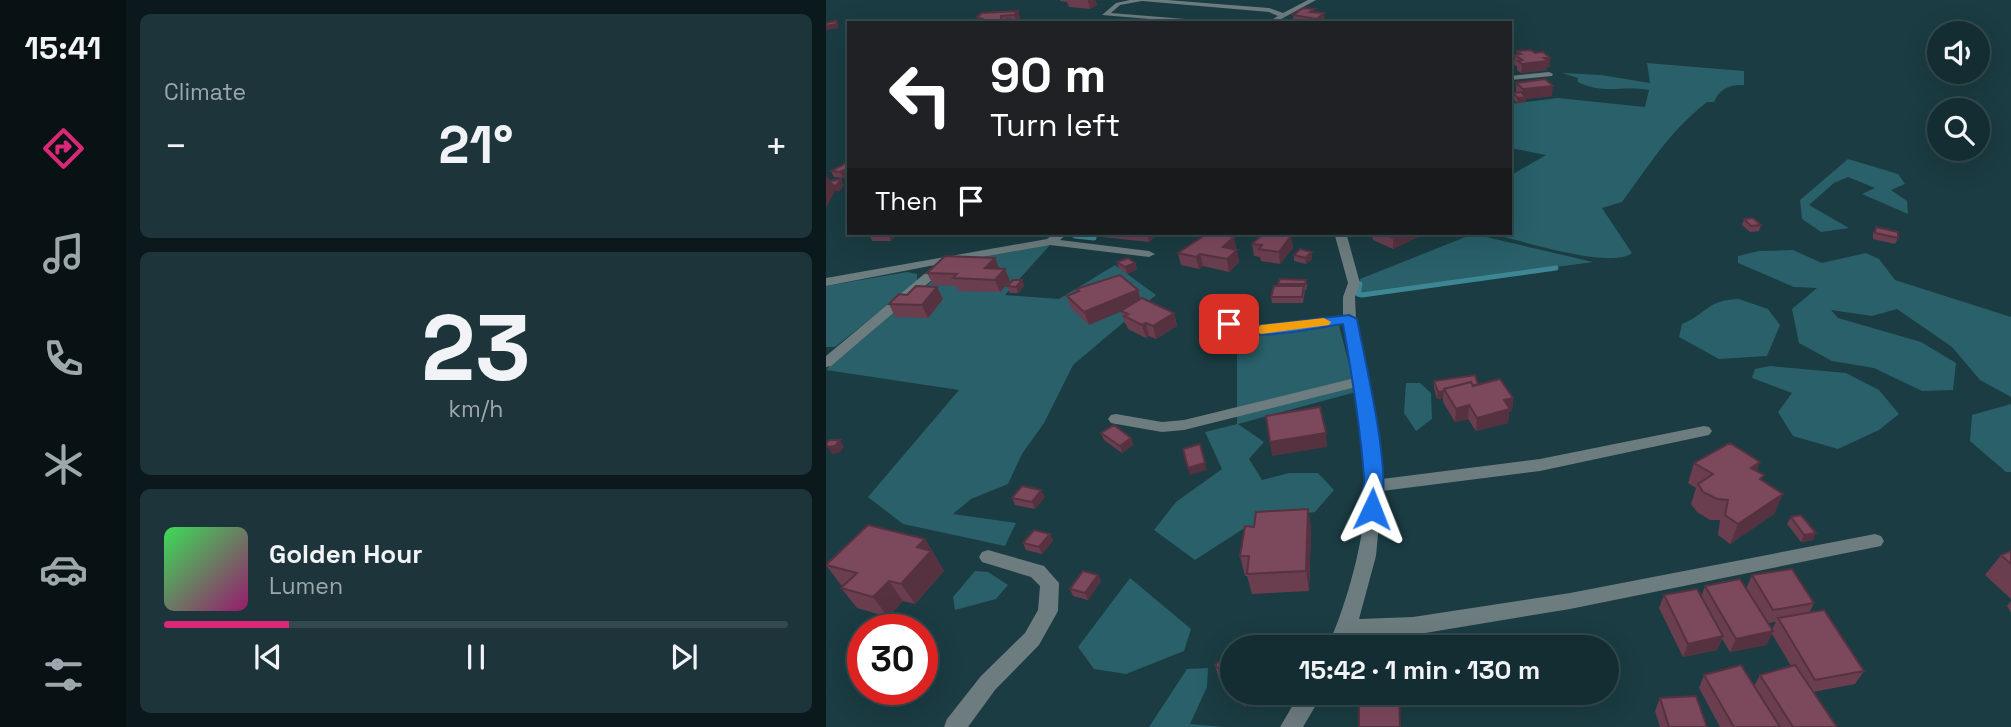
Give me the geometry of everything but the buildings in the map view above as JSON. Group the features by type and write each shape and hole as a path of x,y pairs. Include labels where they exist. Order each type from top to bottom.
{"street":[{"path":"1223,6 1189,21 1105,15 1118,4 1143,0 1223,6 1269,10 1282,16"},
{"path":"1273,21 1312,0"},
{"path":"1512,78 1549,74"},
{"path":"1050,242 1059,235"},
{"path":"1341,236 1354,283 1349,297 1349,319 1363,381 1374,486 1367,555 1344,635"},
{"path":"826,282 1050,242 1150,254"},
{"path":"826,363 949,259"},
{"path":"1229,324 1240,329 1256,330 1349,319"},
{"path":"1116,419 1163,427 1184,425 1363,381"},
{"path":"1374,486 1540,465 1704,432"},
{"path":"1347,628 1412,626 1570,601 1875,541"},
{"path":"955,727 988,683 1032,639 1048,611 1050,583 1037,571 988,557"},
{"path":"1291,727 1305,705"}],"shaded area":[{"path":"1647,63 1744,71 1744,85 1726,88 1714,102 1707,102 1693,114 1661,149 1622,202 1602,208 1632,253 1621,257 1585,256 1497,235 1512,235 1512,172 1546,155 1512,148 1512,104 1558,98 1645,107 1649,90 1596,88 1562,73 1601,75 1650,83"},
{"path":"1848,159 1898,174 1905,184 1891,190 1907,201 1908,214 1862,194 1875,188 1848,177 1834,183 1809,205 1849,228 1821,232 1802,219 1800,200"},
{"path":"1470,235 1593,262 1358,294 1360,279"},
{"path":"1051,244 1005,295 1059,299 1115,265 1156,295 1073,365 1044,423 1022,454 1008,484 971,499 953,514 1016,523 1005,546 903,524 868,497 959,390 826,370 846,350 952,265 965,258"},
{"path":"1793,250 1822,263 1866,253 1879,259 1895,280 2011,317 2011,397 1980,380 1952,347 1897,309 1872,316 1831,310 1838,318 1921,342 1956,363 1953,390 1922,391 1874,368 1832,361 1799,343 1792,309 1817,288 1794,287 1738,263 1738,256 1759,251"},
{"path":"907,272 917,274 917,282 835,347 826,347 826,286"},
{"path":"1739,299 1768,309 1780,325 1767,356 1719,359 1679,337 1682,324 1713,305"},
{"path":"1339,325 1356,392 1238,424 1264,442 1249,459 1262,480 1289,473 1318,473 1334,490 1315,512 1281,517 1243,529 1195,560 1154,530 1176,502 1222,469 1205,432 1237,424 1237,337"},
{"path":"1770,366 1846,373 1879,390 1899,414 1879,430 1838,449 1793,436 1778,412 1792,393 1752,378 1755,369"},
{"path":"1406,383 1420,383 1431,393 1432,419 1416,431 1404,413"},
{"path":"2011,404 2011,472 2006,472 1970,441 1972,415"},
{"path":"975,571 988,572 1008,585 996,599 955,610 953,597"},
{"path":"1130,578 1191,629 1184,651 1126,674 1094,669 1078,647"},
{"path":"1208,668 1207,687 1190,724 1223,727 1149,727 1187,669"}],"waterway":[{"path":"1076,235 1094,238"},
{"path":"1360,284 1358,294 1362,295 1556,268"}],"slow traffic":[{"path":"1261,330 1324,322"}],"route":[{"path":"1229,324 1240,329 1256,330 1349,319 1363,381 1368,419 1374,486 1372,509"}]}
